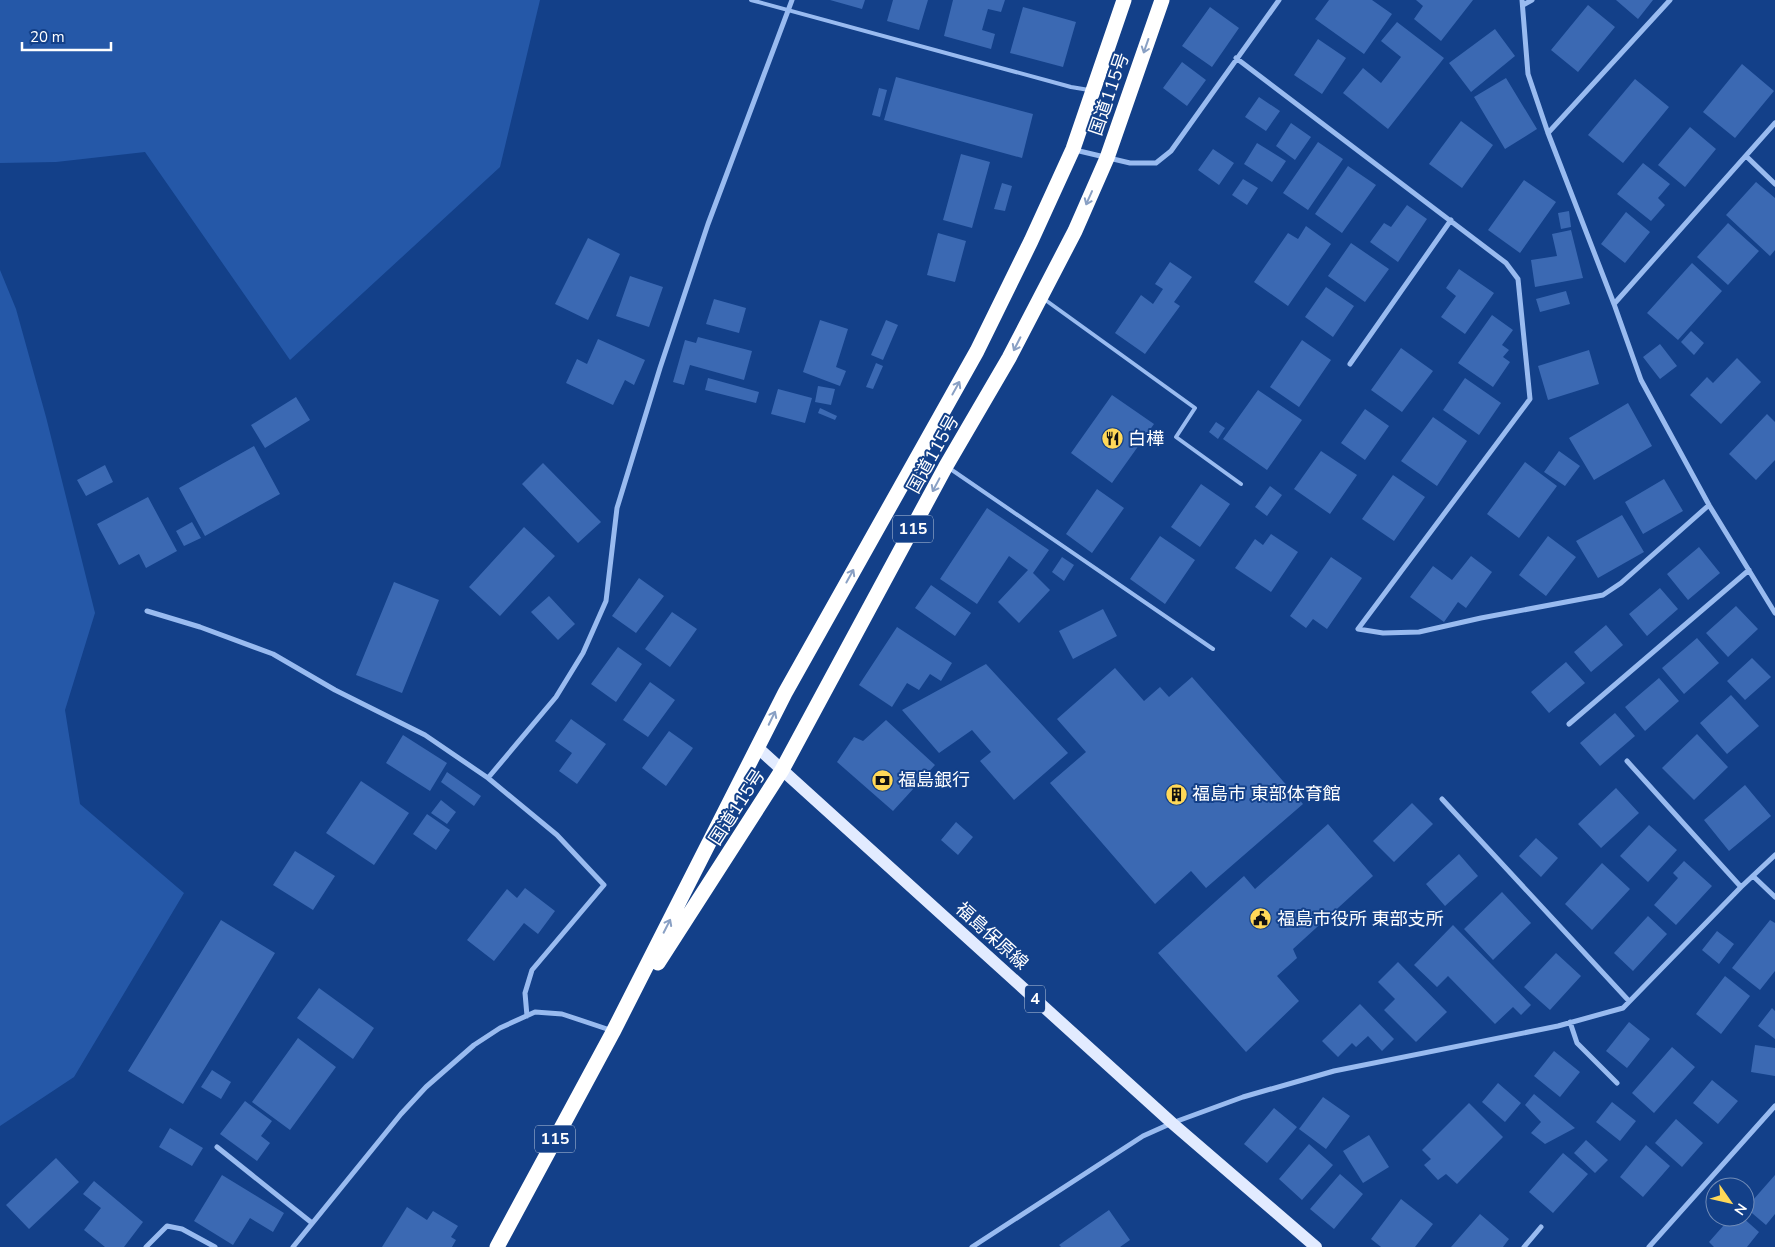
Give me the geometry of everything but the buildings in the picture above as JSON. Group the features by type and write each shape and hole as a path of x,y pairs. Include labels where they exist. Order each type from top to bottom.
{"highway":[{"name":"国道115号","path":"497,1247 613,1032 790,684 977,351 1031,241 1073,149 1124,0"},
{"name":"国道115号","path":"613,1032 782,770 946,466 1009,358 1075,232 1107,158 1162,0"}],"main road":[{"name":"福島保原線","path":"758,748 1172,1123 1316,1247"}],"street":[{"path":"488,778 556,697 583,653 606,602 617,508 660,368 708,224 792,0"},
{"path":"1073,149 1130,163 1156,163 1171,151 1278,0"},
{"path":"1532,0 1522,2 1528,74 1548,133 1614,304 1641,380 1709,505 1775,612"},
{"path":"1548,133 1670,0"},
{"path":"1236,58 1506,263 1518,279 1530,399 1358,629 1383,633 1419,632 1603,595 1621,583 1709,505"},
{"path":"1614,304 1775,123"},
{"path":"1746,156 1775,184"},
{"path":"1350,364 1451,220"},
{"path":"1569,724 1749,570"},
{"path":"147,611 200,627 272,654 335,690 425,735 488,778 557,835 604,885 532,970 525,993 527,1016"},
{"path":"1627,761 1741,887"},
{"path":"1442,799 1629,1001"},
{"path":"972,1247 1143,1136 1172,1123 1243,1097 1334,1071 1570,1022 1623,1008 1741,887 1775,855"},
{"path":"1753,876 1775,897"},
{"path":"293,1247 401,1114 426,1087 474,1045 500,1028 535,1012 562,1014 613,1032"},
{"path":"1570,1022 1577,1042 1617,1083"},
{"path":"1649,1247 1775,1106"},
{"path":"217,1147 312,1223"},
{"path":"146,1247 167,1226 182,1229 215,1247"},
{"path":"1524,1247 1541,1227"}],"lane":[{"path":"751,0 1070,87 1093,91"},
{"path":"1040,296 1195,408 1176,437 1241,484"},
{"path":"946,466 1213,649"}],"shaded area":[{"path":"0,0 540,0 500,167 290,360 145,152 56,162 0,163"},
{"path":"0,270 16,309 46,417 95,613 65,710 80,804 184,893 74,1077 0,1126"}],"place":[{"name":"白樺","path":"1112,439"},
{"name":"福島銀行","path":"882,780"},
{"name":"福島市 東部体育館","path":"1176,794"},
{"name":"福島市役所 東部支所","path":"1261,919"}]}
